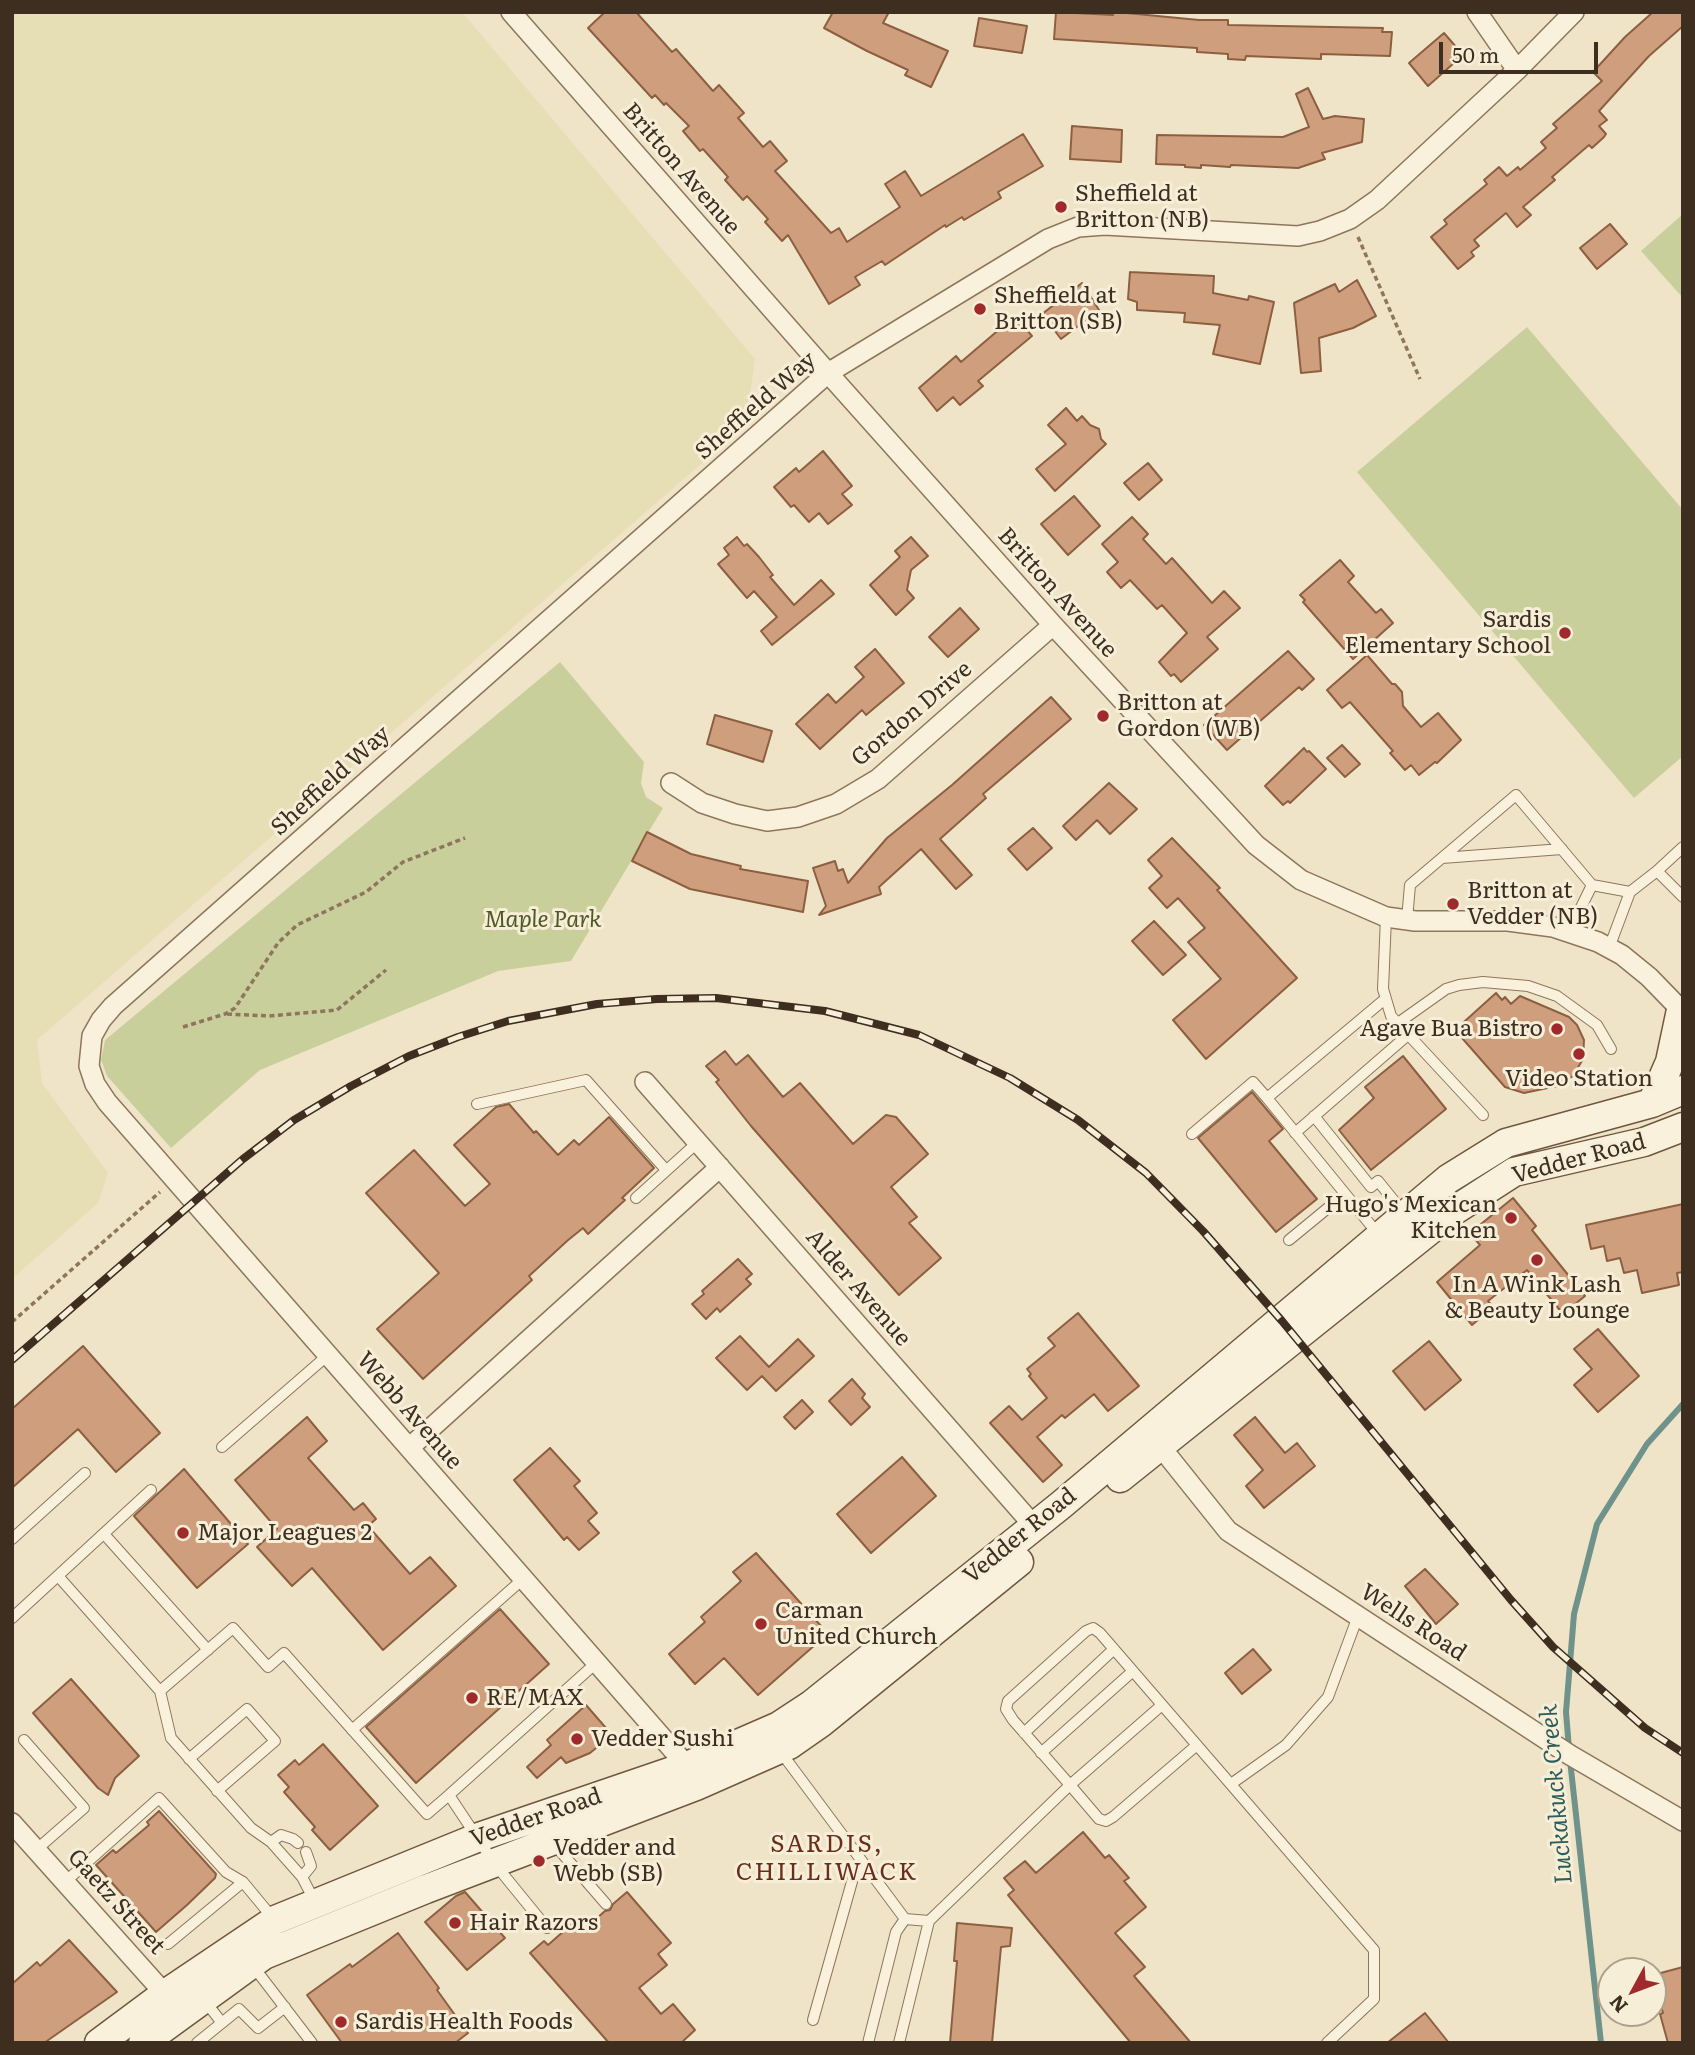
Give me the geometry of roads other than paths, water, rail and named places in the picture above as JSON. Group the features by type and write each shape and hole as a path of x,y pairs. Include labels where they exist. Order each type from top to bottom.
{"main road":[{"path":"1651,1103 1670,1062 1682,1011"},
{"name":"Vedder Road","path":"99,2043 135,2037 184,2003 264,1955 551,1841 773,1740 821,1722 1153,1438 1282,1321 1448,1179 1506,1143 1651,1103 1683,1090"},
{"name":"Vedder Road","path":"773,1740 811,1705 1034,1526 1455,1210 1514,1172 1644,1142 1683,1127"},
{"name":"Vedder Road","path":"184,2003 275,1920 479,1837 692,1776"}],"street":[{"name":"Britton Avenue","path":"511,12 1053,625 1256,845 1301,880 1386,916 1407,920 1508,921 1569,932 1609,948 1649,977 1682,1011"},
{"path":"1477,12 1517,70"},
{"name":"Sheffield Way","path":"89,1066 92,1036 113,1006 828,373 1048,239 1078,227 1105,225 1298,236 1320,232 1350,219 1377,200 1517,70 1574,12"},
{"name":"Gordon Drive","path":"671,783 702,803 767,821 798,817 836,804 878,779 1053,625"},
{"name":"Webb Avenue","path":"89,1066 95,1084 107,1102 692,1776"},
{"name":"Alder Avenue","path":"645,1082 1034,1526"},
{"path":"409,1448 720,1167"},
{"name":"Wells Road","path":"1153,1438 1228,1531 1570,1755 1683,1821"},
{"name":"Gaetz Street","path":"12,1824 184,2003"}],"lane":[{"path":"1407,920 1410,885 1516,795 1592,885 1630,892"},
{"path":"1609,948 1630,892 1683,847"},
{"path":"1442,858 1562,849"},
{"path":"1657,871 1683,897"},
{"path":"1569,932 1592,885"},
{"path":"1386,916 1383,989 1391,1016 1483,1115"},
{"path":"1398,1023 1446,989 1458,985 1483,982 1528,986 1557,996 1597,1025 1611,1049"},
{"path":"1267,1098 1385,999"},
{"path":"1295,1133 1409,1034"},
{"path":"477,1104 586,1080 666,1170"},
{"path":"1192,1135 1253,1082 1380,1237"},
{"path":"1314,1116 1371,1187 1378,1181 1406,1215"},
{"path":"636,1198 698,1142"},
{"path":"1289,1240 1345,1194"},
{"path":"222,1447 328,1355"},
{"path":"12,1539 85,1473"},
{"path":"12,1618 151,1490"},
{"path":"104,1534 208,1650"},
{"path":"58,1576 160,1691 171,1738 251,1828 271,1842 302,1877 316,1903"},
{"path":"352,1730 523,1579"},
{"path":"1231,1784 1286,1745 1328,1697 1358,1616"},
{"path":"160,1691 233,1628 268,1667 284,1653 427,1814 596,1663"},
{"path":"1197,1745 1106,1821 1099,1819 1006,1709 1008,1701 1086,1631 1093,1628 1100,1633 1231,1784 1374,1950 1374,1999 1327,2043"},
{"path":"1024,1732 1114,1649"},
{"path":"1041,1753 1133,1671"},
{"path":"900,2043 929,1921 1070,1785 1162,1705"},
{"path":"189,1759 247,1709 275,1741 217,1791"},
{"path":"24,1740 84,1808 36,1850"},
{"path":"773,1740 905,1919 929,1921"},
{"path":"449,1795 494,1863 547,1928"},
{"path":"65,1882 159,1798 226,1872 243,1882 275,1920"},
{"path":"271,1842 281,1835 298,1843"},
{"path":"551,1841 606,1904"},
{"path":"302,1877 311,1866 306,1852"},
{"path":"813,2020 853,1878 864,1864"},
{"path":"168,1944 243,1882"},
{"path":"868,2043 896,1931 905,1919"},
{"path":"251,1964 312,2043"},
{"path":"184,2003 222,2023"},
{"path":"197,2043 239,2010 258,2028 285,2007"}],"waterway":[{"name":"Luckakuck Creek","path":"1569,1749 1566,1712 1574,1614 1597,1524 1647,1444 1683,1404"},
{"name":"Luckakuck Creek","path":"1570,1760 1601,2043"}],"railway":[{"path":"12,1360 243,1159 294,1120 409,1056 508,1021 597,1004 716,998 825,1011 919,1035 1010,1078 1078,1120 1146,1173 1203,1231 1282,1321 1511,1600 1553,1647 1645,1728 1683,1753"}],"place":[{"name":"Sheffield at Britton (NB)","path":"1061,207"},
{"name":"Sheffield at Britton (SB)","path":"980,309"},
{"name":"Sardis Elementary School","path":"1565,633"},
{"name":"Britton at Gordon (WB)","path":"1103,716"},
{"name":"Britton at Vedder (NB)","path":"1453,904"},
{"name":"Agave Bua Bistro","path":"1557,1029"},
{"name":"Video Station","path":"1579,1054"},
{"name":"Hugo's Mexican Kitchen","path":"1511,1218"},
{"name":"In A Wink Lash & Beauty Lounge","path":"1537,1260"},
{"name":"Major Leagues 2","path":"183,1533"},
{"name":"Carman United Church","path":"761,1624"},
{"name":"RE/MAX","path":"472,1698"},
{"name":"Vedder Sushi","path":"577,1739"},
{"name":"Vedder and Webb (SB)","path":"539,1861"},
{"name":"Hair Razors","path":"455,1923"},
{"name":"Sardis Health Foods","path":"341,2022"}],"district":[{"name":"SARDIS, CHILLIWACK","path":"827,1859"}],"park label":[{"name":"Maple Park","path":"543,920"}]}
